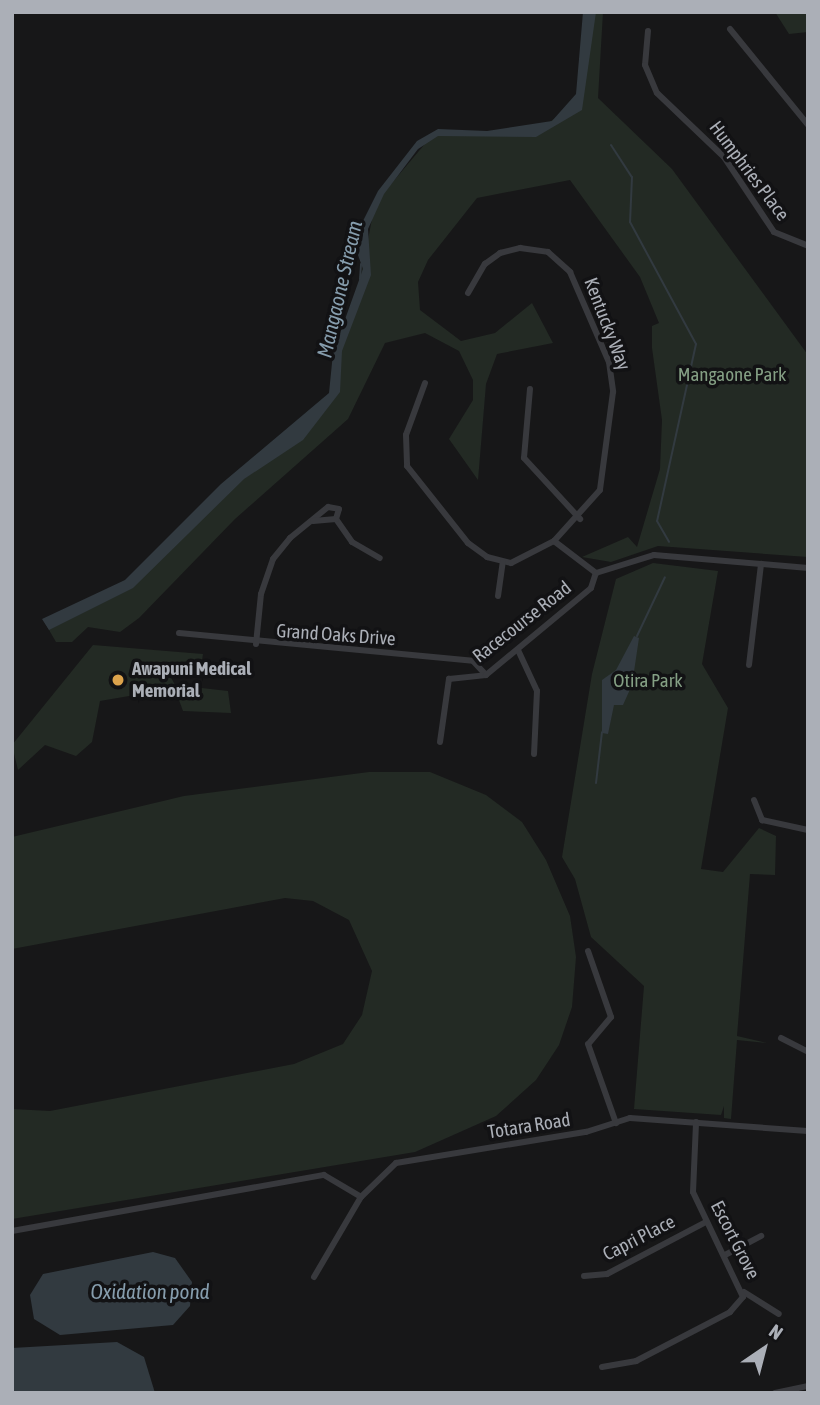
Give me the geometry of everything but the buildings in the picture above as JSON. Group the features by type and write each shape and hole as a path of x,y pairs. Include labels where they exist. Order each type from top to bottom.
{"street":[{"path":"730,29 808,125"},
{"name":"Humphries Place","path":"649,31 645,65 657,93 724,158 775,232 808,246"},
{"name":"Kentucky Way","path":"468,293 492,258 520,248 555,257 576,283 609,362 613,392 602,482 580,519 554,541 522,561 503,562"},
{"path":"425,383 406,435 407,466 468,543 503,562 498,596"},
{"path":"530,389 524,458 580,519"},
{"path":"256,645 268,570 290,538 332,505 341,513 336,519 313,521"},
{"path":"336,519 352,542 380,558"},
{"path":"554,541 596,573 654,555 808,568"},
{"path":"749,665 761,564"},
{"name":"Racecourse Road","path":"440,742 449,679 486,675 591,588 596,573"},
{"name":"Grand Oaks Drive","path":"180,633 256,645 472,661 486,675"},
{"path":"517,650 537,691 534,754"},
{"path":"754,800 762,820 808,830"},
{"path":"588,951 611,1017 588,1044 616,1123"},
{"path":"781,1038 808,1052"},
{"name":"Totara Road","path":"314,1277 361,1197 396,1163 645,1118 808,1131"},
{"name":"Escort Grove","path":"602,1367 636,1361 730,1312 744,1292 706,1222 691,1180 696,1122"},
{"path":"12,1231 324,1175 361,1197"},
{"name":"Capri Place","path":"584,1276 607,1274 706,1222"},
{"path":"725,1255 761,1236"},
{"path":"744,1292 779,1314"},
{"path":"775,1393 808,1386"}],"green space":[{"name":"Mangaone Park","path":"589,12 603,12 598,98 672,169 808,355 808,557 658,546 611,562 582,557 628,537 637,547 660,469 662,420 652,348 652,326 659,323 640,277 570,180 477,198 428,260 418,282 420,310 461,341 495,333 532,303 553,343 497,354 486,384 478,480 449,439 473,400 473,380 459,351 425,333 385,343 348,419 235,519 139,618 120,632 88,627 72,642 56,642 45,623 135,575 333,392 336,352 359,287 375,203 435,132 537,131 579,101"},
{"path":"775,12 808,12 808,32 789,34"},
{"name":"Otira Park","path":"653,563 718,571 702,664 728,708 701,869 723,872 759,828 776,836 775,875 750,874 737,1036 767,1043 737,1040 731,1119 724,1118 724,1106 721,1115 634,1109 644,986 591,937 575,879 562,857 592,674 616,579"},
{"path":"93,645 203,654 201,667 163,662 175,685 228,691 231,713 183,711 176,692 158,691 100,701 92,742 76,756 45,745 18,770 12,745"},
{"path":"369,772 430,772 486,795 522,822 546,860 570,916 576,957 572,1007 559,1045 536,1080 496,1116 415,1152 12,1219 12,1109 50,1111 294,1064 343,1044 362,1015 372,971 349,920 313,901 285,898 12,949 12,837 184,796"}],"water":[{"path":"583,12 596,12 582,110 536,137 438,136 418,149 384,194 368,229 371,275 342,351 340,392 303,440 244,479 133,588 49,630 42,619 125,580 221,484 329,393 333,353 363,269 353,241 378,191 417,141 438,129 487,131 552,121 576,94"},
{"path":"634,636 639,638 632,685 623,705 614,705 608,734 602,733 602,680 616,670"},
{"name":"Oxidation pond","path":"153,1252 175,1258 192,1282 190,1306 173,1325 60,1335 34,1319 30,1295 43,1274"},
{"name":"Oxidation pond","path":"117,1342 144,1357 155,1393 12,1393 12,1348"}],"waterway":[{"path":"611,145 632,177 630,222 696,344 657,521 669,542"},
{"name":"Mangaone Stream","path":"360,279 361,264"},
{"path":"637,636 665,577"},
{"path":"596,783 602,732"}],"place":[{"name":"Awapuni Medical Memorial","path":"118,680"}]}
